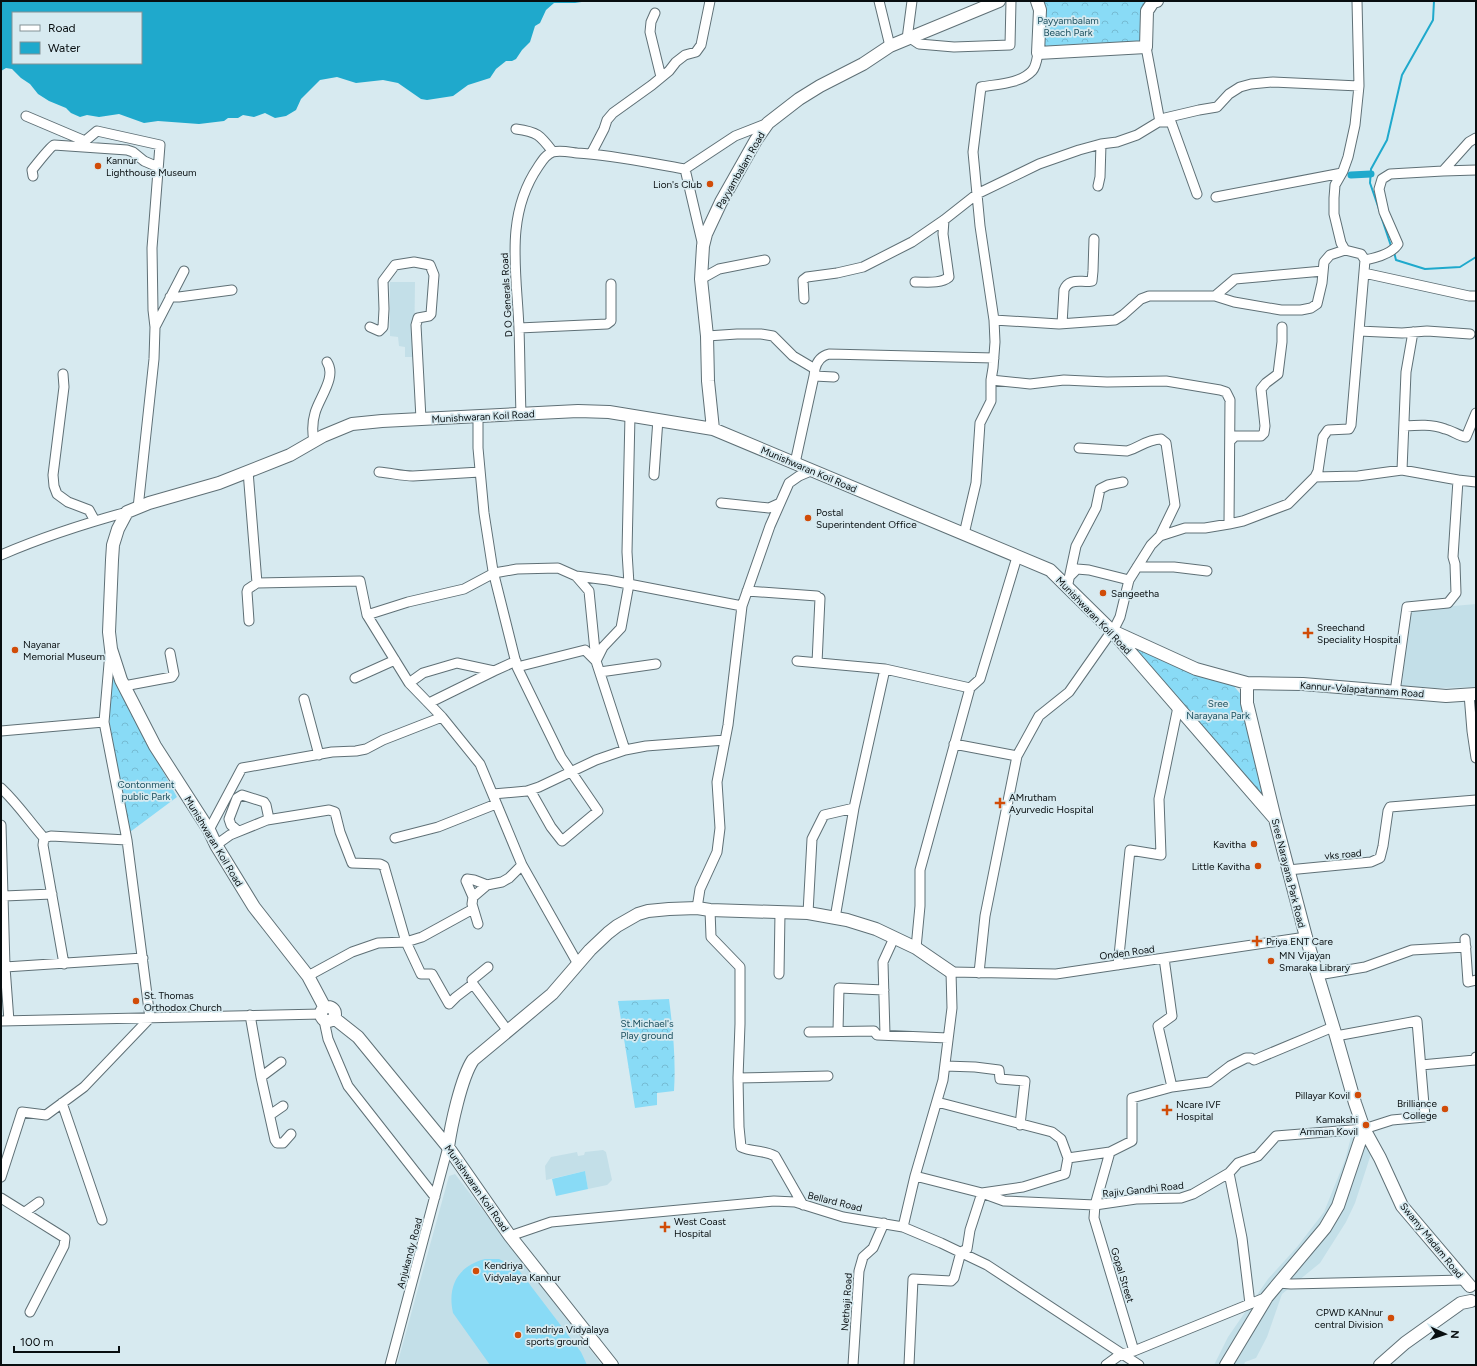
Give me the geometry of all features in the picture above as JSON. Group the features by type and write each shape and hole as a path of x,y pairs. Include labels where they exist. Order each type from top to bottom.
{"main road":[{"name":"Payyambalam Road","path":"713,429 708,381 707,336 702,279 703,246 706,234 721,202 756,140 768,123 799,99 820,86 863,64 890,46 999,1"},
{"path":"1037,1 1040,10 1038,53 1146,47 1147,11 1153,2 1157,1"},
{"name":"Munishwaran Koil Road","path":"612,1365 510,1236 448,1147 358,1037 327,1015 308,976 254,907 216,845 209,830 155,746 124,686 111,648 109,632 113,545 118,529 133,510 149,503 219,483 248,472 290,455 323,436 352,424 382,421 578,411 609,412 713,429 1050,570 1069,582 1275,819"},
{"name":"Kannur-Valapatannam Road","path":"1112,631 1196,669 1247,683 1303,684 1446,696 1473,694"},
{"name":"Sree Narayana Park Road","path":"1247,683 1248,703 1288,870 1306,937 1364,1130"},
{"path":"448,1147 462,1088 473,1060 552,994 608,933 638,914 658,910 698,908 710,910 808,913 847,920 876,929 916,948 951,972"},
{"path":"1226,1365 1267,1297 1326,1228 1338,1206 1364,1130"},
{"name":"Swamy Madam Road","path":"1364,1130 1380,1158 1402,1206 1469,1293"},
{"path":"1380,1365 1405,1343 1469,1293"}],"street":[{"path":"591,154 607,120 612,113 662,77 685,55 696,52 701,44 710,1"},
{"path":"880,1 890,46"},
{"path":"912,1 909,39 919,44 954,47 1010,45 1011,1"},
{"path":"1345,250 1341,243 1333,206 1335,185 1342,173 1354,136 1359,86 1357,1"},
{"path":"655,13 651,22 650,32 662,77"},
{"path":"1146,47 1160,122"},
{"path":"964,534 976,483 980,423 991,401 991,380 994,358 994,320 980,226 974,152 981,87 1018,80 1032,72 1035,67 1038,53"},
{"path":"804,299 803,280 807,277 863,267 912,242 944,220 977,194 1039,164 1101,144 1117,142 1137,135 1166,118 1217,107 1229,94 1240,87 1251,84 1273,82 1359,86"},
{"path":"1,555 35,540 133,510 154,359 155,326 153,310 152,248 160,145 97,131 85,141 26,116"},
{"path":"1160,122 1171,122 1197,194"},
{"path":"516,129 525,130 541,137 553,152 591,154 685,169 735,136 768,123"},
{"path":"1443,171 1469,142 1476,138"},
{"path":"33,176 32,170 54,144 127,150 133,152 144,161 158,166"},
{"path":"1098,186 1100,177 1101,144"},
{"name":"D O Generals Road","path":"521,414 519,328 514,275 514,248 520,205 524,193 532,177 548,154 553,152"},
{"path":"685,169 703,246"},
{"path":"1365,260 1392,250 1398,244 1384,212 1379,188 1382,179 1390,174 1476,170"},
{"path":"1216,197 1342,173"},
{"path":"915,282 936,282 946,280 949,277 943,234 944,220"},
{"path":"1062,324 1064,290 1066,286 1074,281 1092,281 1094,271 1094,238"},
{"path":"994,320 1062,324 1115,320 1124,315 1141,299 1149,296 1215,296 1234,302 1281,310 1301,310 1311,308 1317,304 1326,258 1336,252 1345,250 1361,254 1365,260 1351,425 1349,429 1328,430 1323,437 1318,471 1315,477 1288,504 1229,524 1205,528 1185,528 1160,536"},
{"path":"702,279 719,269 764,260"},
{"path":"370,327 379,331 383,327 383,281 395,265 414,262 430,265 434,275 431,314 429,316 418,318 416,325 420,419"},
{"path":"155,326 184,271"},
{"path":"1215,296 1235,279 1323,271"},
{"path":"1364,273 1469,296 1476,296"},
{"path":"519,328 607,324 611,321 611,284"},
{"path":"170,297 232,290"},
{"path":"1230,441 1235,436 1260,436 1264,433 1265,426 1261,389 1278,374 1282,342 1282,328"},
{"path":"1359,332 1427,331 1470,334"},
{"path":"1402,470 1406,372 1413,332"},
{"path":"707,336 737,334 761,334 774,336 793,356 815,372 834,377"},
{"path":"795,463 815,372 822,355 994,358"},
{"path":"314,441 312,427 315,411 330,374 330,366 327,362"},
{"path":"63,374 64,387 53,475 54,486 57,494 68,502 89,510 95,521"},
{"path":"991,380 1030,384 1064,380 1107,382 1166,381 1226,392 1230,400 1229,524"},
{"path":"1404,426 1427,425 1445,429 1466,437 1476,413"},
{"path":"596,660 603,647 621,628 629,584 627,552 630,415"},
{"path":"478,416 480,472 484,512 494,574 516,664 561,757 598,811 562,841 551,827 530,790"},
{"path":"654,475 658,419"},
{"path":"979,974 985,916 1017,756 1039,716 1069,692 1112,631 1120,617 1129,580 1151,545 1160,536 1175,505 1166,443 1161,439 1149,441 1127,451 1079,448"},
{"path":"698,908 700,889 717,852 720,828 717,782 728,725 742,606 770,526 789,483 812,470"},
{"path":"1315,477 1358,476 1402,470 1476,482"},
{"path":"248,472 257,583"},
{"path":"379,472 394,473 403,476 414,476 480,472"},
{"path":"1395,692 1407,607 1448,603 1456,593 1455,564 1453,557 1458,480"},
{"path":"1069,582 1076,546 1096,508 1100,489 1108,485 1123,482"},
{"path":"721,503 769,508 780,503"},
{"path":"916,948 920,906 920,870 970,688 980,679 1017,557"},
{"path":"1137,567 1181,568 1207,571"},
{"path":"367,615 408,602 464,589 494,574 517,569 558,568 576,576 629,584 742,606"},
{"path":"1069,582 1077,569 1089,570 1129,580"},
{"path":"576,576 589,591 596,660 625,750"},
{"path":"249,621 247,592 248,589 257,583 360,581 367,615 409,683 442,717 480,764 522,865 578,964"},
{"path":"747,591 818,597 817,663"},
{"path":"111,648 104,722 127,840 150,1018"},
{"path":"429,703 494,671 516,664 585,650 596,660"},
{"path":"124,686 172,677 174,674 170,653"},
{"path":"354,678 395,660"},
{"path":"797,661 886,669 970,688"},
{"path":"409,683 423,674 458,663 494,671"},
{"path":"600,672 656,664"},
{"path":"835,918 854,808 886,669"},
{"path":"1473,694 1472,731 1476,758"},
{"path":"304,699 319,755"},
{"path":"1118,965 1130,850 1161,855 1160,800 1178,707"},
{"path":"209,830 242,768 366,749 383,740 442,717"},
{"path":"1,731 104,722"},
{"path":"493,794 530,790 548,784 596,760 625,750 646,746 725,740"},
{"path":"954,744 1017,756"},
{"path":"1,788 14,799 31,824 44,838"},
{"path":"238,831 231,825 228,819 237,798 242,796 264,802 269,819"},
{"name":"vks road","path":"1288,870 1371,862 1380,858 1390,807 1476,800"},
{"path":"395,838 438,827 496,804"},
{"path":"808,913 812,839 824,815 854,808"},
{"path":"216,845 238,831 269,819 329,810 335,812 340,832 352,863 380,864 384,866 406,942 421,974 432,974 448,1004 473,984"},
{"path":"1,825 4,896 2,912 6,967 5,1021 250,1015 327,1015 324,1025 328,1039 348,1086 435,1197"},
{"path":"44,838 51,836 127,840"},
{"path":"44,838 43,844 64,964"},
{"path":"473,898 487,885 502,882 509,878 522,865"},
{"path":"478,924 472,904 473,898 467,879 487,885"},
{"path":"4,896 52,894"},
{"path":"308,976 352,952 378,943 406,942 422,937 473,909"},
{"path":"710,910 711,937 740,967 738,1078 741,1146 746,1149 768,1152 775,1156 803,1205"},
{"path":"779,974 780,913"},
{"name":"Onden Road","path":"951,972 979,974 1056,974 1306,937"},
{"path":"885,1035 883,962 894,938"},
{"path":"1318,975 1365,967 1412,950 1466,943 1468,982 1476,980"},
{"path":"6,967 143,958"},
{"path":"1164,958 1172,1016 1158,1026 1172,1087"},
{"path":"488,968 472,980 473,984 508,1031"},
{"path":"904,1227 915,1176 943,1080 952,1008 951,972"},
{"path":"838,1031 839,988 884,990"},
{"path":"250,1015 261,1077 275,1140 278,1143 283,1143 291,1134"},
{"path":"1,1177 22,1112 46,1115 84,1087 150,1018"},
{"path":"1068,1158 1110,1152 1132,1141 1132,1098 1172,1087 1209,1082 1230,1066 1246,1058 1254,1060 1335,1032 1417,1021 1421,1065 1474,1060 1476,1057"},
{"path":"809,1032 874,1031 877,1035 948,1038"},
{"path":"261,1077 281,1062"},
{"name":"Rajiv Gandhi Road","path":"915,1176 982,1193 1004,1201 1095,1206 1136,1199 1181,1198 1193,1194 1229,1173 1238,1163 1258,1156 1276,1136 1364,1130 1392,1120 1425,1117 1421,1065"},
{"path":"945,1066 975,1067 999,1070 1000,1079 1024,1081 1020,1125"},
{"path":"738,1078 828,1076"},
{"path":"909,1365 913,1279 951,1281 954,1278 961,1252 966,1250 970,1230 982,1193 1023,1187 1065,1174 1068,1158 1064,1144 1058,1135 1042,1129 1020,1125 937,1102"},
{"path":"62,1103 102,1220"},
{"path":"270,1115 283,1106"},
{"name":"Anjukandy Road","path":"390,1365 448,1147"},
{"name":"Gopal Street","path":"1110,1152 1095,1206 1094,1218 1134,1351"},
{"path":"1229,1173 1242,1238 1250,1304"},
{"path":"1,1198 65,1238 64,1246 30,1312"},
{"name":"Bellard Road","path":"510,1236 551,1222 774,1201 795,1202 843,1217 904,1227 961,1252 987,1265 1139,1365"},
{"path":"25,1212 39,1202"},
{"name":"Nethaji Road","path":"853,1365 859,1272 864,1257 873,1248 884,1224"},
{"path":"1278,1283 1469,1293"},
{"path":"1106,1365 1121,1354 1134,1351 1267,1297"}],"shaded area":[{"path":"390,282 415,282 414,357 405,357 405,347 399,346 398,337 390,336"},
{"path":"1476,604 1476,687 1435,688 1402,686 1409,610"},
{"path":"1351,1137 1374,1151 1372,1151 1355,1203 1346,1222 1320,1263 1282,1294 1267,1337 1256,1358 1245,1362 1244,1365 1214,1365 1228,1337 1268,1279 1297,1247 1324,1212 1345,1160"},
{"path":"603,1150 606,1152 612,1180 607,1185 588,1189 585,1171 546,1180 545,1166 551,1157 577,1152 578,1156 584,1155 585,1152"},
{"name":"Kendriya Vidyalaya Kannur","path":"455,1174 602,1365 397,1365 449,1176"}],"green space":[{"name":"Payyambalam Beach Park","path":"1037,1 1157,1 1153,2 1146,47 1038,53"},
{"name":"Sree Narayana Park","path":"1117,635 1233,685 1243,697 1270,810"},
{"name":"Contonment public Park","path":"113,674 143,735 177,797 130,832 110,726 108,704"},
{"name":"St.Michael's Play ground","path":"669,999 674,1045 674,1091 657,1093 657,1105 635,1108 618,1001"},
{"path":"585,1171 588,1189 556,1196 552,1179"},
{"name":"kendriya Vidyalaya sports ground","path":"485,1259 499,1259 518,1269 581,1352 587,1365 490,1365 453,1313 452,1303 453,1286 461,1272 476,1262"}],"water":[{"path":"1,1 588,1 575,3 554,3 546,10 540,23 535,26 530,42 516,59 506,61 496,69 490,78 468,85 453,96 427,100 421,99 398,83 383,80 356,83 337,77 320,80 301,99 296,110 286,116 275,118 265,113 254,117 243,115 238,118 228,118 224,121 199,124 158,121 144,123 119,114 99,117 87,115 80,117 38,94 30,84 12,69 6,68 1,71"}],"waterway":[{"path":"1380,212 1370,183 1371,169 1387,140 1402,75 1433,20 1434,1"},
{"path":"1351,175 1371,174"},
{"path":"1381,216 1391,246"},
{"path":"1394,252 1396,260 1425,269 1460,267 1476,257"}],"place":[{"name":"Kannur Lighthouse Museum","path":"98,166"},
{"name":"Lion's Club","path":"710,184"},
{"name":"Postal Superintendent Office","path":"808,518"},
{"name":"Sangeetha","path":"1103,593"},
{"name":"Sreechand Speciality Hospital","path":"1308,633"},
{"name":"Nayanar Memorial Museum","path":"15,650"},
{"name":"AMrutham Ayurvedic Hospital","path":"1000,803"},
{"name":"Kavitha","path":"1254,844"},
{"name":"Little Kavitha","path":"1258,866"},
{"name":"Priya ENT Care","path":"1257,941"},
{"name":"MN Vijayan Smaraka Library","path":"1271,961"},
{"name":"St. Thomas Orthodox Church","path":"136,1001"},
{"name":"Pillayar Kovil","path":"1358,1095"},
{"name":"Brilliance College","path":"1445,1109"},
{"name":"Ncare IVF Hospital","path":"1167,1110"},
{"name":"Kamakshi Amman Kovil","path":"1366,1125"},
{"name":"West Coast Hospital","path":"665,1227"},
{"name":"Kendriya Vidyalaya Kannur","path":"476,1271"},
{"name":"CPWD KANnur central Division","path":"1391,1318"},
{"name":"kendriya Vidyalaya sports ground","path":"518,1335"}]}
